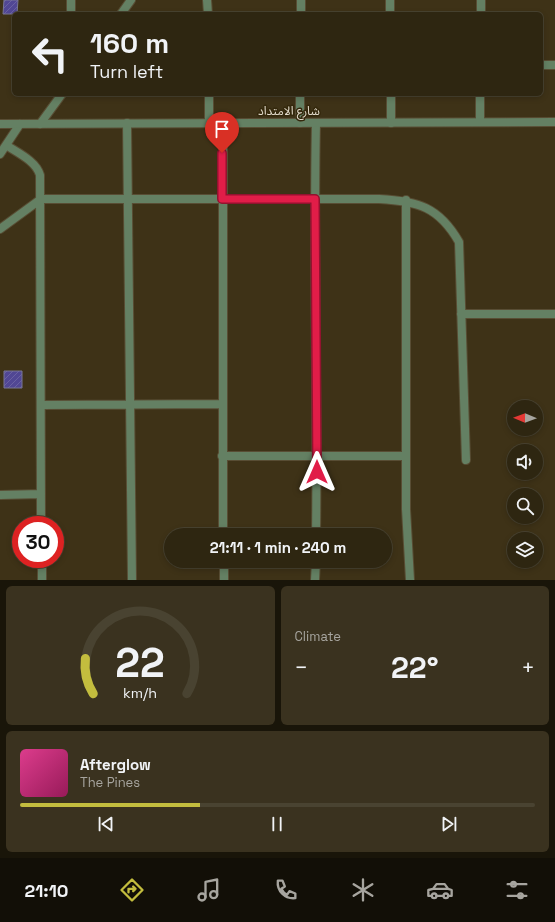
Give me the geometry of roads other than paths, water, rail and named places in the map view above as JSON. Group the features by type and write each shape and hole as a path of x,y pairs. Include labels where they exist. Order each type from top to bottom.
{"street":[{"path":"71,0 71,12"},
{"path":"122,12 131,0"},
{"path":"207,0 208,12"},
{"path":"300,0 300,12"},
{"path":"390,0 390,12"},
{"path":"480,0 481,12"},
{"path":"543,65 555,65"},
{"path":"40,124 61,96"},
{"path":"209,96 209,123"},
{"path":"300,96 300,123"},
{"path":"391,96 391,123"},
{"path":"480,96 480,122"},
{"name":"شارع الامتداد","path":"0,124 555,122"},
{"path":"127,123 132,580"},
{"path":"223,123 223,528"},
{"path":"316,123 316,528"},
{"path":"0,154 20,124"},
{"path":"6,144 38,169 41,199 41,516"},
{"path":"0,229 41,199 406,200 431,210 449,224 458,242 466,460"},
{"path":"406,200 406,456 407,549 410,580"},
{"path":"461,314 555,314"},
{"path":"42,405 222,404"},
{"path":"222,456 406,456"},
{"path":"0,495 41,494"},
{"path":"42,568 42,580"},
{"path":"224,568 224,580"},
{"path":"315,580 316,568"}]}
